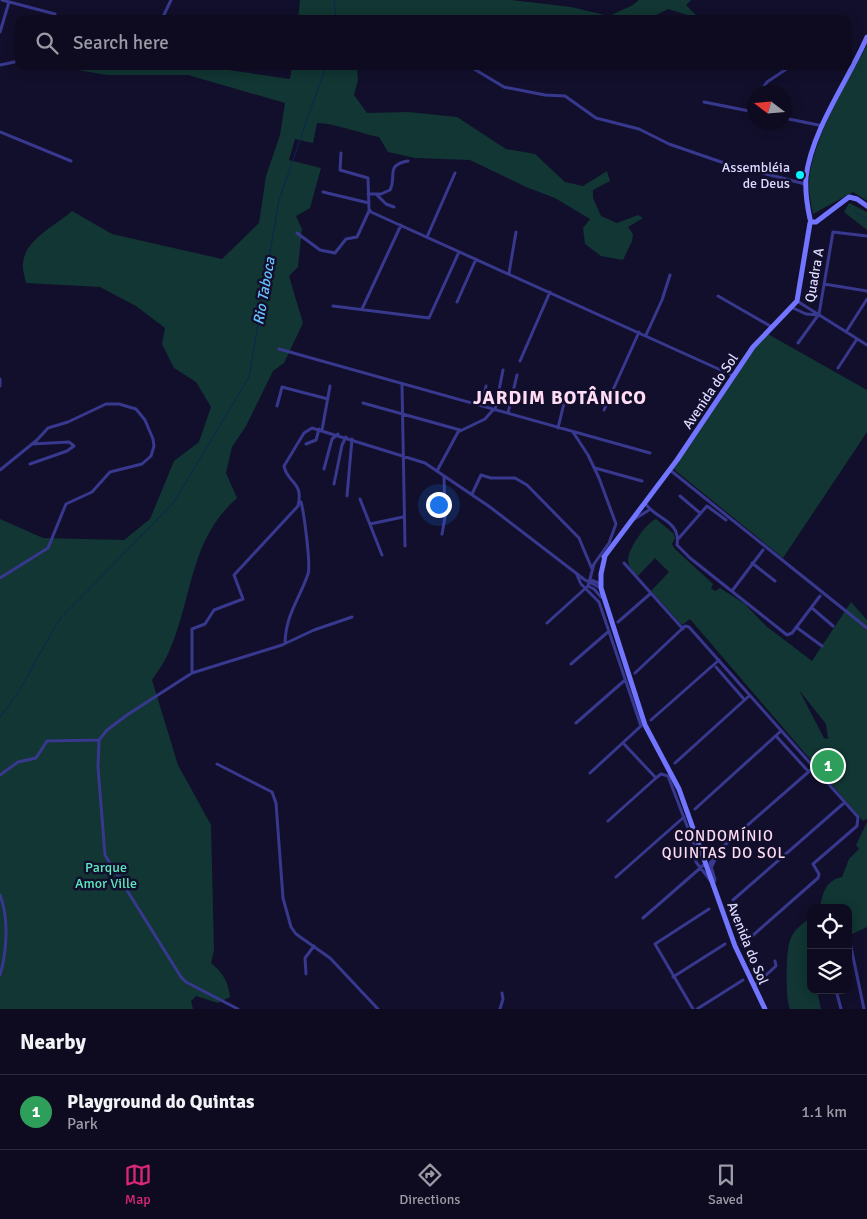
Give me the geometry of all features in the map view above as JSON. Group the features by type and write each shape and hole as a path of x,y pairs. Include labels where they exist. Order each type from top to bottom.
{"street":[{"path":"2,0 55,14"},
{"path":"164,15 171,0"},
{"path":"0,32 9,2"},
{"name":"Avenida do Sol","path":"852,68 867,37"},
{"path":"0,65 15,62"},
{"path":"476,70 504,87 538,94 565,96 596,118 639,129 669,144 724,163 806,184"},
{"path":"765,85 785,70"},
{"name":"Avenida do Sol","path":"606,608 598,586 605,556 670,470 753,348 793,308 797,301 809,230 806,184 810,160 851,70"},
{"path":"704,102 747,111"},
{"path":"792,120 824,126"},
{"path":"0,132 71,161"},
{"path":"297,232 320,250 335,253 346,239 357,237 370,211 367,176 340,170 341,153"},
{"path":"368,194 377,195 390,190 393,169 408,161"},
{"path":"427,237 455,173"},
{"path":"324,192 369,204"},
{"path":"377,195 382,201 394,207"},
{"path":"809,221 816,222 850,197 857,199 867,206"},
{"path":"370,211 734,376"},
{"path":"362,309 401,225"},
{"path":"509,274 516,232"},
{"name":"Quadra A","path":"798,343 819,315 832,234 835,232 867,236"},
{"path":"333,306 429,318 459,252"},
{"path":"456,302 476,259"},
{"path":"646,335 662,300 670,275"},
{"path":"824,284 867,291"},
{"path":"520,361 550,292"},
{"path":"718,296 773,327"},
{"path":"846,332 867,299"},
{"path":"797,301 867,345"},
{"path":"793,308 806,314 819,315"},
{"path":"604,410 639,332"},
{"path":"838,368 857,339"},
{"path":"279,349 650,453"},
{"path":"437,471 460,430 485,418 494,410 503,370"},
{"path":"508,414 517,375"},
{"path":"0,379 0,386"},
{"path":"402,384 405,546"},
{"path":"306,444 316,440 330,386"},
{"path":"482,406 486,386"},
{"path":"277,406 282,387 328,399"},
{"path":"558,428 566,395"},
{"path":"363,403 460,430"},
{"path":"0,470 48,428 68,422 106,404 136,409 144,420 154,446 151,456 142,464 110,472 92,492 66,504 48,548 0,578"},
{"path":"285,643 289,614 309,572 307,540 298,486 285,470 285,462 304,433 310,429 319,429 423,462 472,494 585,580 600,602 641,727 590,773"},
{"path":"547,623 589,584 592,569 609,543 616,524 595,468 573,432"},
{"path":"324,469 332,439 338,434"},
{"path":"334,484 342,445 346,437"},
{"path":"347,496 352,439"},
{"path":"30,464 67,451 74,446 69,442 31,444"},
{"path":"595,468 642,481"},
{"path":"670,470 867,628"},
{"path":"472,494 481,475 490,478 516,478 523,482 579,538 585,548 592,569"},
{"path":"442,534 445,517 444,476"},
{"path":"680,496 700,514"},
{"path":"360,498 382,555"},
{"path":"192,673 192,629 205,624 214,610 243,599 233,576 295,512 300,500"},
{"path":"645,503 649,510 676,530 679,538 678,546 787,635 790,635 820,596"},
{"path":"679,538 705,507 710,507 726,520"},
{"path":"630,521 649,510"},
{"path":"370,524 404,517"},
{"path":"732,591 763,550"},
{"path":"624,563 683,629"},
{"path":"752,563 775,581"},
{"path":"576,573 581,583"},
{"path":"581,583 585,580"},
{"path":"581,583 598,586"},
{"path":"589,584 598,586"},
{"name":"Avenida do Sol","path":"598,586 645,725 680,788 701,848 708,862 713,884 735,946 765,1009"},
{"path":"618,622 650,594"},
{"path":"812,608 833,626"},
{"path":"238,1009 186,982 181,977 105,855 98,767 99,740 107,730 127,715 192,673 285,643 314,630 352,617"},
{"path":"635,673 683,629 687,626 692,629 858,818 857,826 813,865 819,876 742,945"},
{"path":"796,627 822,646"},
{"path":"571,664 609,631"},
{"path":"651,720 719,660"},
{"path":"716,667 743,698"},
{"path":"730,682 735,677"},
{"path":"576,723 625,680"},
{"path":"675,763 749,696"},
{"path":"696,809 781,731"},
{"path":"776,736 808,771"},
{"path":"0,775 18,762 36,758 47,741 99,740"},
{"path":"624,744 656,778"},
{"path":"789,750 794,745"},
{"path":"217,764 269,789 274,794 285,910 294,932 314,946 353,981 378,1009"},
{"path":"643,918 813,768"},
{"path":"608,821 661,774 668,776 694,844 695,859 699,868 713,884"},
{"path":"733,900 844,803"},
{"path":"616,877 684,817"},
{"path":"708,862 719,850"},
{"path":"0,896 4,907 5,928 4,956 0,974"},
{"path":"693,1009 655,944 709,909"},
{"path":"673,977 725,944"},
{"path":"306,974 305,958 314,946"},
{"path":"851,949 864,1009"},
{"path":"754,986 776,966 776,961"},
{"path":"697,1009 743,980"},
{"path":"500,1009 502,993"},
{"path":"837,994 841,1009"}],"green space":[{"path":"300,0 511,0 571,7 605,15 298,15"},
{"path":"639,0 691,0 686,5 696,15 687,15 668,9 657,15 611,15 633,5"},
{"path":"867,45 867,201 853,192 813,214 809,193 809,180 817,146 832,111"},
{"name":"Parque Amor Ville","path":"78,70 228,70 290,79 291,70 357,70 358,80 354,95 367,113 408,112 457,117 506,149 535,154 565,182 583,186 607,171 610,181 593,190 593,198 601,216 617,223 638,215 643,218 628,227 633,234 632,241 623,260 601,256 585,244 583,228 590,219 555,198 526,187 470,160 415,158 388,152 379,137 322,123 317,123 313,143 295,139 289,160 321,168 310,208 296,216 302,229 298,267 289,276 303,323 284,363 273,371 246,426 232,447 226,473 237,498 221,515 209,533 200,552 176,634 166,657 152,680 178,765 211,825 214,950 211,963 224,978 230,997 218,1003 196,996 191,1001 193,1009 0,1009 0,519 43,538 124,540 150,519 174,461 199,442 211,407 196,382 174,368 162,344 165,328 136,306 100,287 26,283 23,271 25,255 34,241 72,211 112,234 222,259 259,223 266,176 280,135 285,103 188,75 107,75"},
{"path":"849,203 867,212 867,230 844,212"},
{"path":"766,333 867,390 867,432 783,558 671,467"},
{"path":"656,519 674,534 675,538 672,544 675,549 713,584 711,588 715,591 720,588 745,604 766,626 812,661 851,602 867,620 867,819 863,821 690,619 682,625 651,591 669,572 655,558 638,576 631,569 628,560 634,543 652,521","holes":["799,690 826,724 828,739 824,738"]},
{"path":"867,822 867,927 852,934 852,904 821,904 826,888 832,881 842,877 849,859 859,849 856,845"},
{"path":"807,921 807,994 818,994 821,1009 790,1009 788,1004 787,964 789,945 792,936"}],"waterway":[{"name":"Rio Taboca","path":"334,0 336,15"},
{"name":"Rio Taboca","path":"0,717 19,691 59,620 174,502 249,377 279,200 325,70"},
{"path":"855,212 867,219"}],"place":[{"name":"Assembléia de Deus","path":"800,175"},
{"name":"Playground do Quintas","path":"828,766"}],"district":[{"name":"JARDIM BOTÂNICO","path":"560,397"},
{"name":"CONDOMÍNIO QUINTAS DO SOL","path":"724,844"}]}
